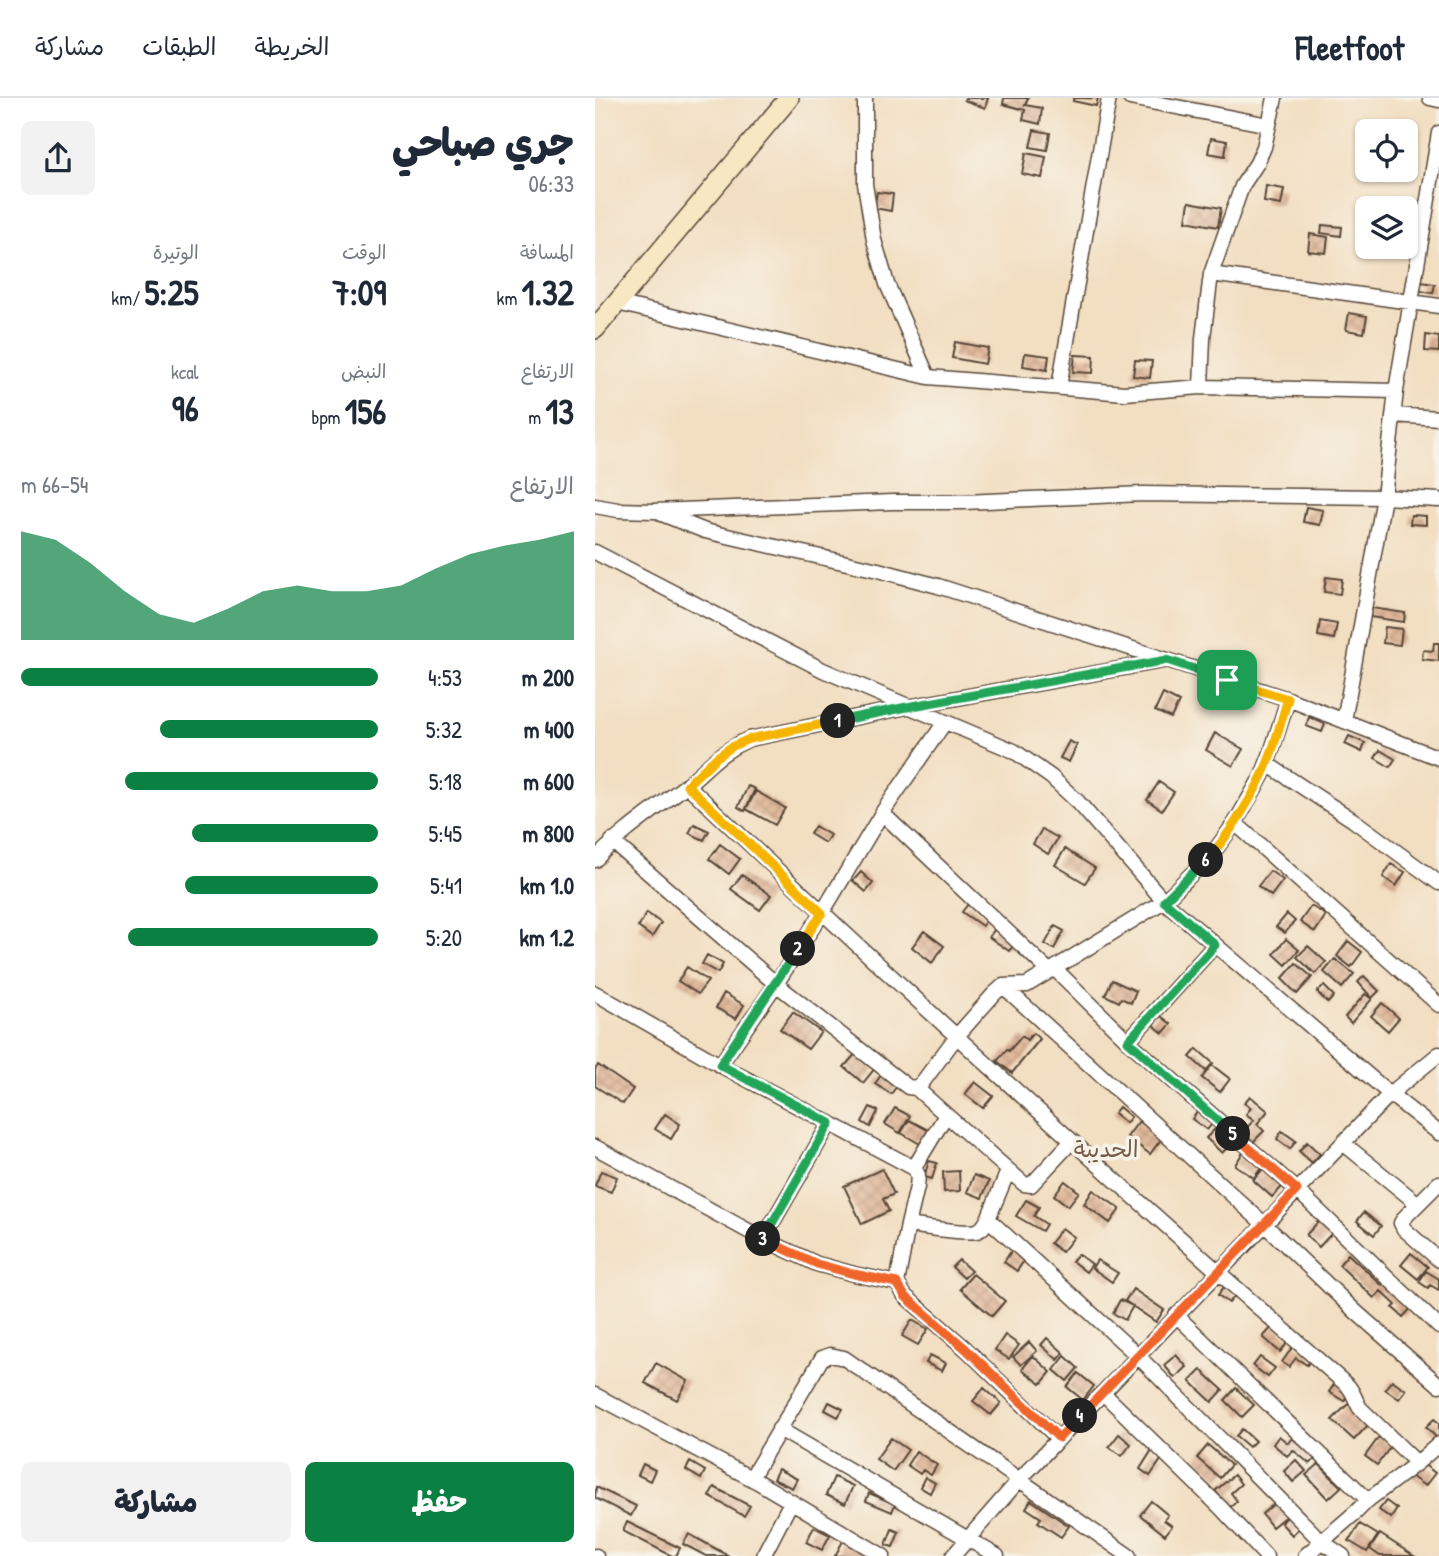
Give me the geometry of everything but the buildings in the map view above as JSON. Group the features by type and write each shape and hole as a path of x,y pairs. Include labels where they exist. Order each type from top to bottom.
{"main road":[{"path":"595,329 789,98"}],"street":[{"path":"865,98 865,184 874,240 887,284 928,377"},
{"path":"1059,387 1109,98"},
{"path":"1130,98 1269,125"},
{"path":"1201,387 1203,338 1211,274 1242,186 1264,147 1275,98"},
{"path":"1430,98 1439,100"},
{"path":"1344,721 1384,497 1396,391 1433,208 1439,132"},
{"path":"1211,274 1439,306"},
{"path":"617,303 928,377 1125,393 1201,387 1396,391"},
{"path":"1393,415 1439,418"},
{"path":"595,506 654,512 1143,494 1439,500"},
{"path":"654,512 705,531 938,586 1288,699 1439,758"},
{"path":"595,552 823,670 1014,751 1051,777 1078,802 1164,901 1439,1133"},
{"path":"595,860 612,841 687,785 717,757 749,739 907,707 1167,660"},
{"path":"916,1088 994,993 1003,986 1027,985 1164,901 1213,853 1235,823 1267,764 1288,699"},
{"path":"720,1065 822,913 882,813 945,722"},
{"path":"1267,764 1353,820 1439,883"},
{"path":"687,785 956,1037 1348,1386 1360,1408 1417,1463"},
{"path":"882,813 1128,1041 1297,1190 1439,1328"},
{"path":"1235,823 1439,1005"},
{"path":"612,841 776,984 908,1087 916,1088 1024,1184 1031,1185 1072,1141"},
{"path":"1128,1041 1215,945"},
{"path":"1003,986 1265,1224 1356,1312 1439,1385"},
{"path":"595,993 720,1065 914,1168 918,1175 918,1187 897,1283 905,1296 966,1349 1059,1438"},
{"path":"953,1556 1019,1480 1297,1190 1390,1094 1439,1054"},
{"path":"914,1168 946,1115"},
{"path":"763,1239 830,1123"},
{"path":"1343,1143 1417,1204"},
{"path":"595,1147 763,1239 817,1264 897,1283"},
{"path":"908,1226 978,1231 988,1219 1009,1171"},
{"path":"1439,1183 1401,1223 1404,1229 1439,1260"},
{"path":"988,1219 1138,1356 1321,1541 1343,1556"},
{"path":"1176,1315 1368,1500"},
{"path":"751,1478 822,1358 830,1355 844,1359 1129,1556"},
{"path":"1103,1393 1221,1508 1266,1556"},
{"path":"595,1395 751,1478 883,1556"},
{"path":"779,1429 997,1556"},
{"path":"1305,1556 1368,1500 1439,1444"},
{"path":"763,1556 791,1502"}],"district":[{"name":"الحديبة","path":"1106,1148"}],"route":[{"path":"1167,660 1227,680 1288,699 1262,776 1235,823 1213,853 1164,901 1215,945 1128,1041 1297,1190 1059,1438 966,1349 905,1296 897,1283 817,1264 763,1239 830,1123 720,1065 822,913 687,785 717,757 749,739 907,707 1167,660"}]}
